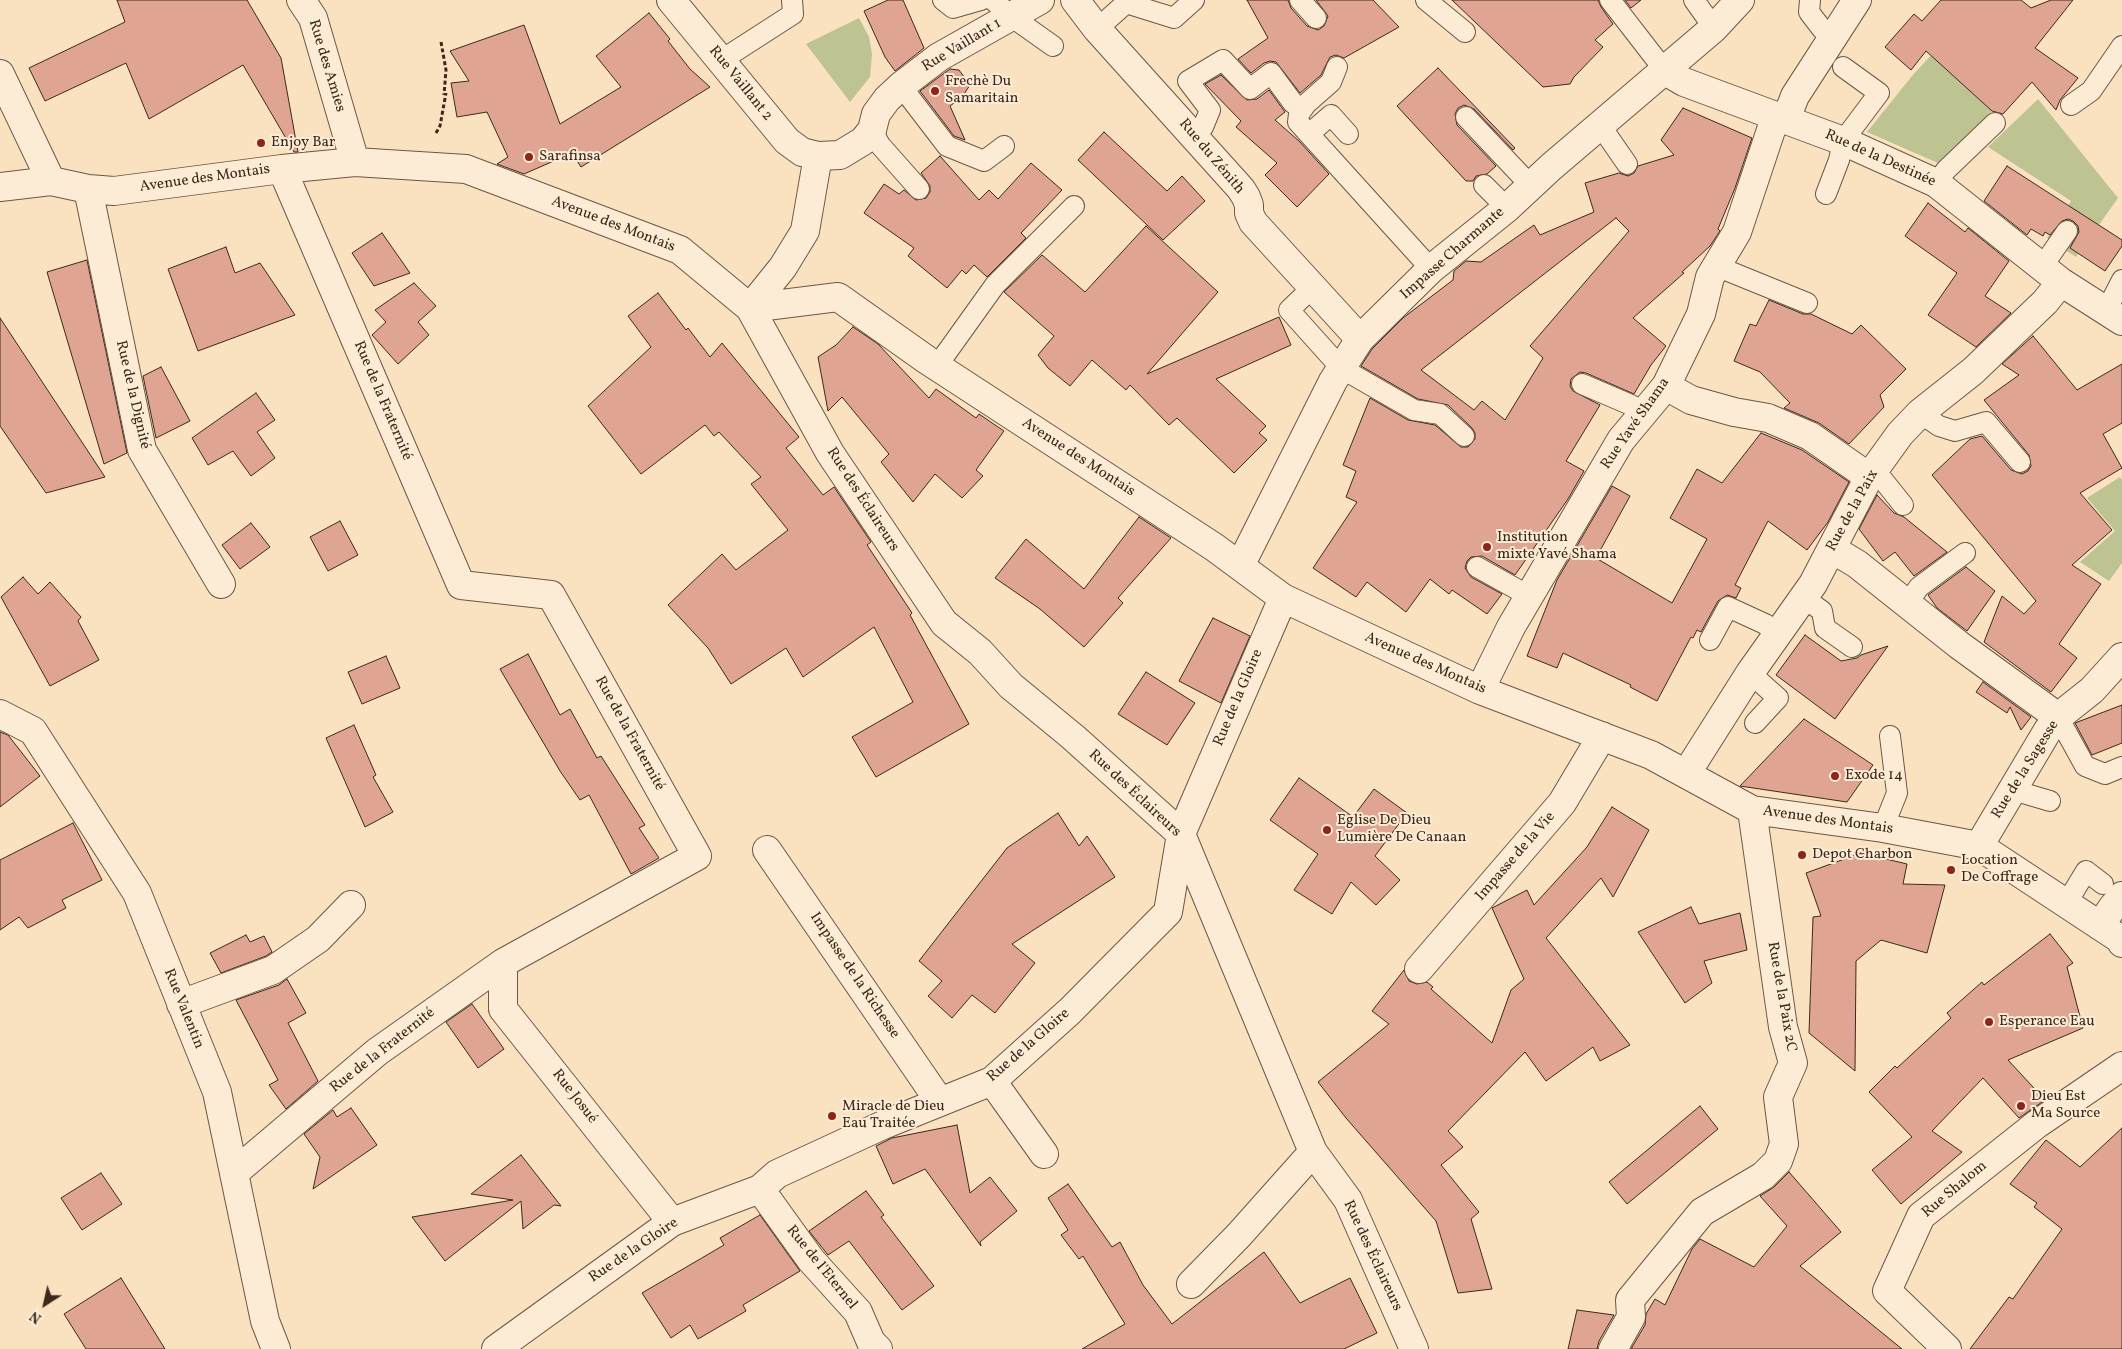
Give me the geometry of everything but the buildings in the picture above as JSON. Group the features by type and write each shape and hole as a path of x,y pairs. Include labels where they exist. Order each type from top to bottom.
{"street":[{"name":"Rue des Amies","path":"301,0 313,18 355,162"},
{"name":"Rue Vaillant 2","path":"671,0 786,141 802,152 818,156"},
{"name":"Rue Vaillant 1","path":"818,156 840,155 863,141 872,130 876,114 900,86 1002,8 1040,0"},
{"name":"Rue du Zénith","path":"1075,0 1097,29 1193,134 1241,190 1246,197 1253,222 1360,339"},
{"name":"Impasse Charmante","path":"1240,566 1341,368 1360,339 1431,269 1507,208 1600,125 1665,71 1714,28 1740,0"},
{"name":"Rue Yavé Shama","path":"1480,690 1511,627 1621,440 1666,386 1701,314 1710,277 1737,232 1780,118 1858,0"},
{"name":"Rue de la Destinée","path":"1665,71 1684,82 1843,141 1936,183 2051,274 2114,316"},
{"path":"0,74 51,182"},
{"path":"750,308 783,267 805,231 818,156"},
{"name":"Avenue des Montais","path":"0,187 51,182 88,189 114,191 282,168 355,162 466,169 680,250 750,308 838,297 937,366 1206,542 1282,598 1480,690 1651,755 1752,810 1883,828 1979,846 2120,939 2122,943"},
{"name":"Rue de la Fraternité","path":"234,1173 376,1052 503,963 697,856 551,595 461,585 282,168"},
{"name":"Rue de la Dignité","path":"88,189 142,450 221,584"},
{"name":"Rue de la Paix","path":"1686,774 1750,673 1804,598 1869,477 1900,434 1920,413 1974,371 2045,302 2051,274"},
{"name":"Rue des Éclaireurs","path":"750,308 830,453 944,623 980,652 1011,686 1073,737 1181,834 1313,1152 1348,1200 1414,1349"},
{"path":"1666,386 1691,400 1734,412 1768,418 1810,436 1869,477"},
{"path":"1832,549 1856,564 1959,645 2058,717"},
{"name":"Rue de la Gloire","path":"496,1349 672,1222 760,1189 777,1174 883,1125 992,1081 1070,1011 1168,912 1181,834 1282,598"},
{"name":"Rue de la Sagesse","path":"1979,846 2048,730 2058,717 2092,690 2122,657"},
{"name":"Rue Valentin","path":"0,714 33,732 137,893 217,1092 265,1321 276,1349"},
{"name":"Impasse de la Vie","path":"1419,969 1562,804 1602,736"},
{"name":"Rue de la Paix 2C","path":"1613,1349 1632,1317 1630,1300 1702,1212 1762,1176 1778,1161 1784,1144 1778,1097 1792,1063 1784,1027 1752,810"},
{"name":"Impasse de la Richesse","path":"767,850 940,1102"},
{"path":"2100,926 2112,908 2113,890"},
{"path":"182,1004 273,970 318,939 351,905"},
{"name":"Rue Josué","path":"503,963 503,1009 672,1222"},
{"name":"Rue Shalom","path":"1948,1349 1887,1292 1921,1216 2037,1124 2122,1066"},
{"path":"992,1081 1044,1154"},
{"path":"1191,1284 1239,1235 1313,1152"},
{"name":"Rue de l'Eternel","path":"760,1189 812,1260 858,1312 871,1342 878,1349"}],"lane":[{"path":"720,61 793,14 792,0"},
{"path":"943,0 953,8 981,0"},
{"path":"1097,29 1126,2 1174,18 1194,0"},
{"path":"1300,0 1316,18"},
{"path":"1426,0 1465,32"},
{"path":"1610,0 1665,71"},
{"path":"1694,0 1714,28"},
{"path":"1810,0 1808,12 1822,29 1834,36"},
{"path":"1002,8 1053,46"},
{"path":"2071,105 2091,91 2122,46"},
{"path":"1193,134 1203,127 1210,110 1188,81 1223,60 1250,89 1271,73 1293,103"},
{"path":"1337,67 1331,82 1306,104 1299,114 1298,122 1431,269"},
{"path":"1826,194 1839,160 1843,141 1879,94 1843,67"},
{"path":"900,86 947,146 984,161 1004,146"},
{"path":"1308,134 1331,115 1348,134"},
{"path":"1466,117 1531,186"},
{"path":"1936,183 1946,170 1995,123"},
{"path":"1600,125 1627,164"},
{"path":"872,130 880,146 919,189"},
{"path":"1484,185 1507,208"},
{"path":"937,366 995,285 1074,206"},
{"path":"2051,274 2066,231"},
{"path":"1716,266 1806,303"},
{"path":"2114,316 2122,280"},
{"path":"1313,288 1290,310 1341,368 1414,410 1440,414 1464,436"},
{"path":"1582,384 1631,405 1644,413"},
{"path":"1920,413 1939,426 1955,430 1986,422 2020,462"},
{"path":"1869,477 1883,480 1903,504"},
{"path":"1908,604 1919,587 1965,553"},
{"path":"1477,567 1529,596"},
{"path":"1804,598 1822,611 1825,628 1852,647"},
{"path":"1710,640 1728,607 1765,624 1779,633"},
{"path":"1750,673 1778,698 1755,723"},
{"path":"2058,717 2085,766 2106,774 2122,767"},
{"path":"1883,828 1897,793 1890,736"},
{"path":"2013,788 2022,793 2050,801"},
{"path":"2066,904 2086,871 2113,890"}],"path":[{"path":"441,42 446,70 444,103"}],"green space":[{"path":"1967,16 1973,39 1946,69 1992,111 1938,163 1867,132 1912,76"},
{"path":"859,18 869,37 872,54 870,77 850,102 806,44"},
{"path":"2038,99 2118,198 2076,257 2047,238 2071,201 1988,147"},
{"path":"2120,477 2122,480 2122,563 2109,581 2080,562 2115,531 2087,498"}],"place":[{"name":"Frechè Du Samaritain","path":"935,91"},
{"name":"Enjoy Bar","path":"261,143"},
{"name":"Sarafinsa","path":"529,157"},
{"name":"Institution mixte Yavé Shama","path":"1487,547"},
{"name":"Exode 14","path":"1835,776"},
{"name":"Eglise De Dieu Lumière De Canaan","path":"1327,830"},
{"name":"Depot Charbon","path":"1802,855"},
{"name":"Location De Coffrage","path":"1951,870"},
{"name":"Esperance Eau","path":"1989,1022"},
{"name":"Dieu Est Ma Source","path":"2021,1106"},
{"name":"Miracle de Dieu Eau Traitée","path":"832,1116"}]}
